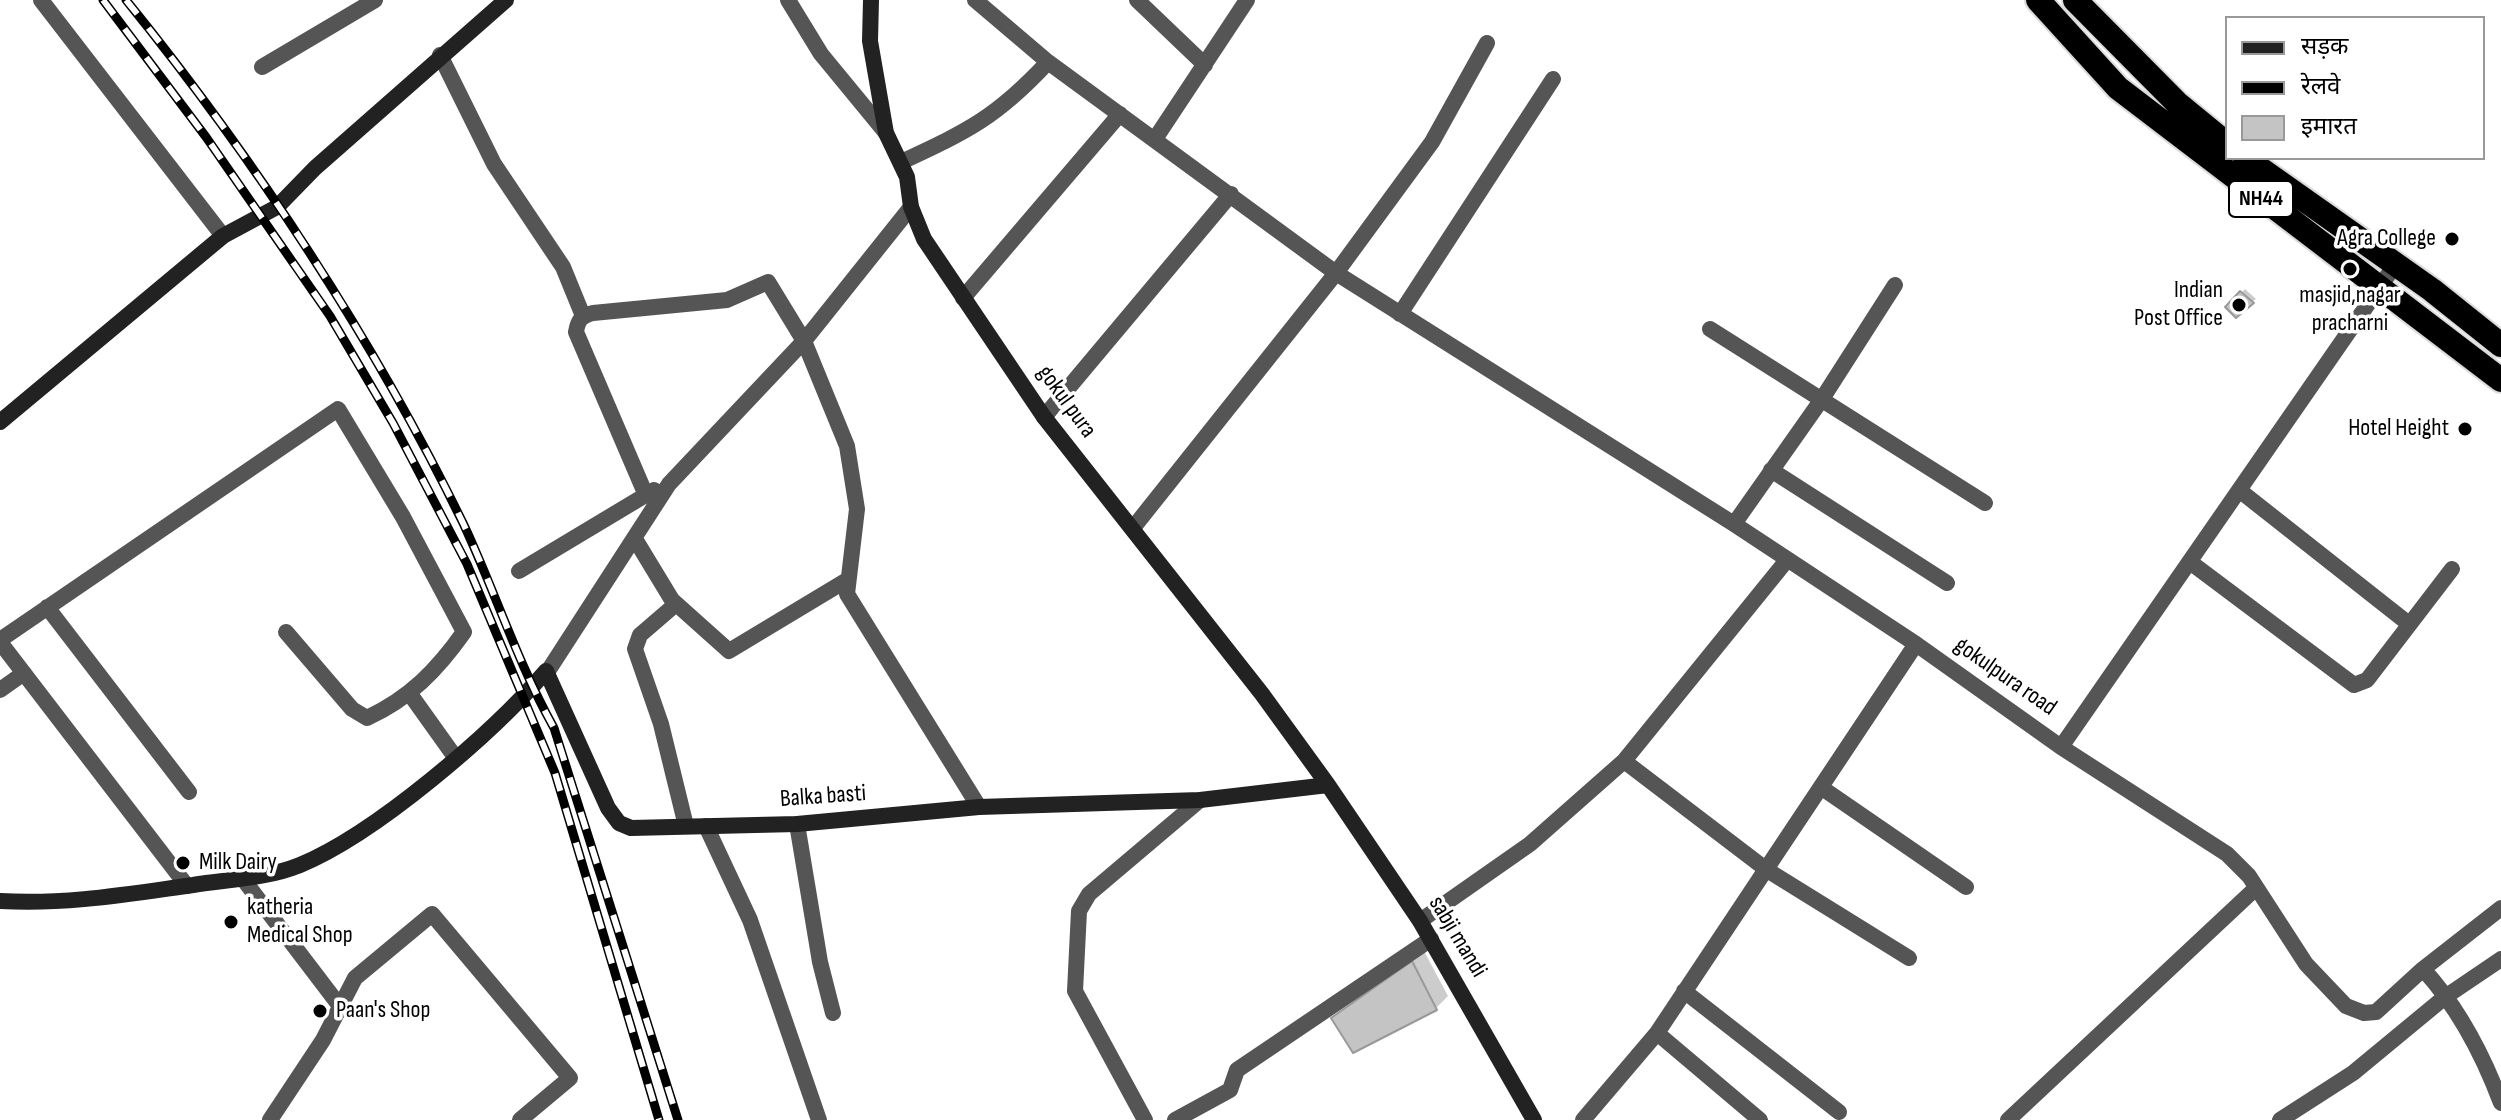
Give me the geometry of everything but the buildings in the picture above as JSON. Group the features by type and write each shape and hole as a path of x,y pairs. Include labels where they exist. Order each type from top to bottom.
{"highway":[{"name":"NH44","path":"2038,0 2118,88 2229,176 2380,286 2501,380"},
{"path":"2075,0 2177,103 2225,142"},
{"name":"NH44","path":"2248,160 2501,345"}],"street":[{"path":"41,0 223,236"},
{"path":"262,67 375,0"},
{"path":"0,422 223,236 277,207 440,55 506,0"},
{"path":"788,0 821,54 886,133"},
{"name":"gokul pura","path":"871,0 870,41 886,133 901,162 910,189 911,207 924,239 1044,417 1133,528 1328,785"},
{"path":"975,0 1048,62 1336,273 1734,524 1916,644"},
{"path":"1137,0 1205,65"},
{"path":"1155,139 1247,0"},
{"path":"1133,528 1336,273 1432,142 1487,43"},
{"path":"440,55 494,164 563,267 583,316 576,332 645,493"},
{"path":"901,162 973,129 1011,102 1048,62"},
{"path":"1400,314 1553,79"},
{"path":"963,298 1120,114"},
{"path":"1044,417 1231,194"},
{"path":"0,901 51,904 243,879 278,872 337,848 455,757 522,700 548,671 669,484 804,341 911,207"},
{"name":"gokulpura road","path":"1590,1118 1657,1033 1916,644 2061,747 2395,265"},
{"path":"583,316 727,300 768,282 804,341 847,446 857,509 847,580 849,600 979,807"},
{"path":"1734,524 1822,399 1895,285"},
{"path":"1710,329 1985,503"},
{"path":"187,886 0,641 338,409 403,517 464,632 439,667 410,694 367,718 361,716 286,632"},
{"path":"1771,470 1947,583"},
{"path":"519,571 645,493 669,484"},
{"path":"2239,490 2409,624"},
{"path":"635,539 676,604 729,651 847,580"},
{"path":"1420,921 1530,844 1624,761 1787,560"},
{"path":"2190,562 2354,685 2367,680 2452,569"},
{"path":"676,604 640,635 635,649 661,724 686,826"},
{"path":"47,607 189,792"},
{"name":"Balka basti","path":"548,671 614,816 631,828 797,824 979,807 1200,800 1328,785"},
{"path":"0,690 24,673"},
{"path":"410,694 455,757"},
{"path":"2061,747 2227,854 2249,876 2290,945 2346,1006 2364,1013 2376,1012 2434,982 2501,959"},
{"path":"1624,761 1767,870 1909,958"},
{"name":"sabji mandi","path":"1328,785 1420,921 1534,1120"},
{"path":"1822,788 1966,887"},
{"path":"1145,1120 1075,991 1079,911 1089,894 1200,800"},
{"path":"797,824 820,962 833,1013"},
{"path":"706,826 750,920 819,1120"},
{"path":"243,879 339,1005"},
{"path":"2008,1120 2256,888"},
{"path":"2280,1120 2353,1073 2501,908"},
{"path":"270,1120 323,1040 355,978 432,914 571,1080 520,1120"},
{"path":"1175,1120 1230,1090 1237,1070 1431,939"},
{"path":"2434,982 2481,1056 2501,1103"},
{"path":"1684,991 1839,1112"},
{"path":"1657,1033 1760,1120"}],"railway":[{"path":"103,0 206,137 330,316 393,423 467,564 555,773 659,1120"},
{"path":"126,0 220,123 309,252 391,386 463,523 529,678 554,728 678,1120"}],"place":[{"name":"Agra College","path":"2452,239"},
{"name":"masjid,nagar pracharni","path":"2350,269"},
{"name":"Indian Post Office","path":"2239,305"},
{"name":"Hotel Height","path":"2465,429"},
{"name":"Milk Dairy","path":"183,863"},
{"name":"katheria Medical Shop","path":"231,922"},
{"name":"Paan's Shop","path":"320,1011"}]}
